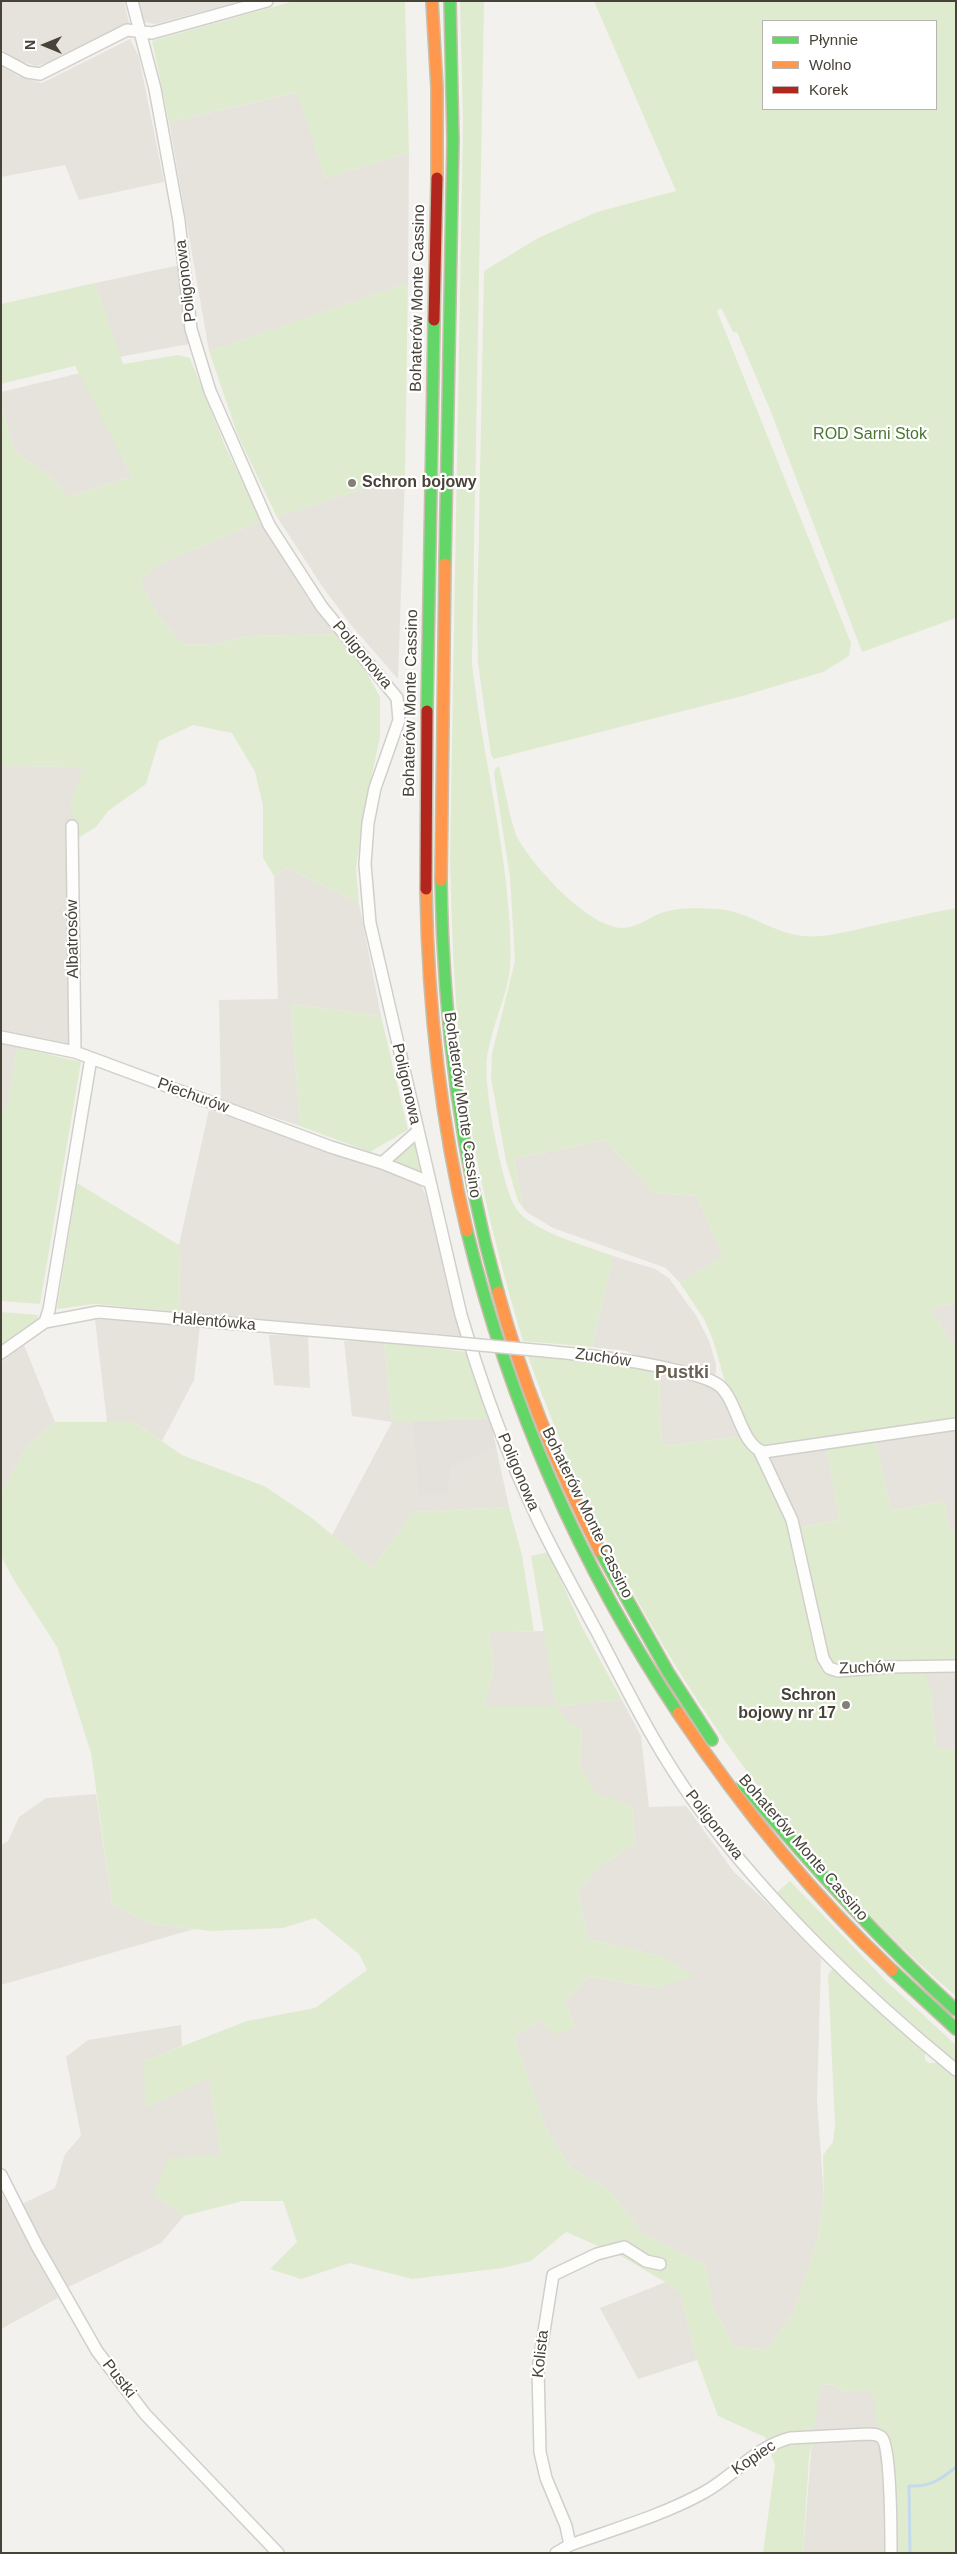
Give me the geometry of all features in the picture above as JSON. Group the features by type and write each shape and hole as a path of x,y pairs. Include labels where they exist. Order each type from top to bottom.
{"highway":[{"name":"Bohaterów Monte Cassino","path":"432,1 438,140 426,878 431,1005 438,1078 450,1157 467,1236 494,1332 539,1457 584,1552 634,1645 725,1782 782,1854 855,1934 956,2029"},
{"name":"Bohaterów Monte Cassino","path":"450,1 453,70 453,141 441,868 447,1012 465,1154 505,1317 552,1452 597,1547 647,1638 720,1751"},
{"name":"Bohaterów Monte Cassino","path":"730,1766 795,1846 918,1976 956,2010"}],"street":[{"name":"Poligonowa","path":"132,1 154,89 179,221 192,329 210,391 269,525 322,607 397,698 398,720 376,788 368,824 365,864 366,895 370,923 461,1315 479,1376 504,1442 539,1522 660,1750 699,1808 734,1853 819,1945 897,2020 956,2070"},
{"path":"1,58 27,72 40,74 128,30 152,34 267,1"},
{"name":"Albatrosów","path":"72,826 75,1052"},
{"name":"Piechurów","path":"1,1037 75,1052 331,1147 382,1162 429,1182"},
{"path":"45,1322 49,1310 91,1058"},
{"path":"382,1162 417,1132"},
{"name":"Halentówka","path":"1,1353 45,1322 98,1312 437,1341"},
{"name":"Zuchów","path":"437,1341 622,1359 680,1371 718,1384 728,1397 747,1435 759,1450 792,1520 823,1658 827,1666 838,1671 888,1667 956,1666"},
{"path":"759,1450 771,1452 956,1424"},
{"name":"Pustki","path":"1,2175 37,2246 97,2351 145,2414 278,2553"},
{"name":"Kolista","path":"570,2545 566,2526 546,2478 540,2452 538,2369 553,2275 597,2254 624,2247 646,2261 660,2264"},
{"name":"Kopiec","path":"556,2553 570,2545 660,2513 704,2493 760,2451 778,2441 790,2438 867,2434 878,2436 884,2442 890,2486 891,2553"}],"shaded area":[{"path":"1,1 124,1 129,23 47,63 36,66 20,61 1,49"},
{"path":"138,1 241,1 156,24 144,22"},
{"path":"130,39 139,57 164,182 79,200 65,165 1,177 1,66 18,76 42,83"},
{"path":"298,92 325,178 409,153 408,283 209,351 169,122"},
{"path":"180,265 189,344 119,357 95,283"},
{"path":"80,373 132,477 68,497 49,475 15,452 1,406 1,392"},
{"path":"405,475 398,679 351,625 322,586 277,517"},
{"path":"262,521 308,599 337,634 248,636 212,645 182,644 157,614 140,581 159,564"},
{"path":"1,766 84,767 71,804 77,826 65,826 71,1045 1,1031"},
{"path":"287,868 359,903 381,1016 291,1004 300,1126 221,1100 219,1000 278,999 274,876"},
{"path":"1,1044 17,1047 7,1110 1,1109"},
{"path":"209,1110 407,1176 421,1185 426,1196 461,1336 180,1312 179,1245"},
{"path":"605,1140 654,1193 697,1196 723,1256 680,1283 666,1268 553,1228 523,1208 514,1159"},
{"path":"613,1256 655,1269 669,1278 697,1317 709,1341 716,1364 716,1373 713,1377 631,1357 632,1354 626,1351 592,1347"},
{"path":"956,1303 956,1349 930,1309"},
{"path":"95,1319 200,1326 194,1380 162,1441 134,1422 107,1422"},
{"path":"269,1335 308,1336 310,1388 274,1385"},
{"path":"344,1341 384,1342 392,1421 490,1419 509,1507 413,1512 372,1568 332,1535 392,1422 352,1416"},
{"path":"24,1345 55,1422 26,1448 1,1494 1,1362"},
{"path":"660,1370 714,1387 719,1391 745,1436 663,1446 659,1415"},
{"path":"490,1419 496,1447 450,1467 447,1495 419,1495 413,1421"},
{"path":"956,1427 956,1531 950,1532 944,1501 891,1511 875,1438"},
{"path":"826,1446 840,1520 797,1528 767,1458 770,1455"},
{"path":"545,1631 556,1706 622,1700 641,1736 649,1807 686,1806 734,1872 821,1959 817,2101 824,2198 818,2238 793,2314 767,2349 735,2347 713,2307 705,2265 643,2234 610,2191 571,2168 547,2131 514,2037 539,2020 575,2027 565,2001 589,1976 656,1988 661,1956 588,1939 578,1891 598,1868 635,1843 632,1807 596,1794 580,1766 582,1728 567,1722 484,1706 494,1667 488,1632"},
{"path":"956,1664 956,1750 936,1749 932,1697 921,1669"},
{"path":"96,1794 112,1904 151,1924 194,1929 1,1985 1,1845 8,1841 19,1817 46,1798"},
{"path":"181,2025 182,2046 144,2061 185,2088 209,2078 221,2155 154,2194 184,2216 161,2243 66,2288 22,2204 55,2188 65,2154 81,2136 66,2057 88,2040"},
{"path":"1,2192 58,2298 1,2329"},
{"path":"666,2282 680,2291 697,2360 638,2379 600,2308"},
{"path":"820,2384 834,2385 843,2392 873,2390 880,2433 813,2432"},
{"path":"877,2437 883,2445 887,2553 803,2553 812,2440"}],"green space":[{"path":"294,1 405,1 409,153 325,178 297,92 169,122 152,41"},
{"path":"460,1 484,1 472,663 503,862 511,955 506,991 489,1047 486,1071 494,1132 504,1175 514,1205 531,1222 544,1229 573,1242 613,1256 592,1347 523,1341 496,1245 485,1197 469,1113 459,1039 452,928 450,854 463,122"},
{"name":"ROD Sarni Stok","path":"594,1 956,1 956,618 862,652 771,412 737,332 733,332 721,308 717,311 851,643 849,656 823,672 746,695 494,759 491,755 478,663 477,625 484,271 538,238 597,212 676,191"},
{"path":"95,283 123,364 178,355 190,358 226,448 262,521 159,564 140,581 157,614 182,644 212,645 248,636 337,634 358,657 380,697 380,737 363,817 356,868 359,903 287,868 274,876 263,858 263,806 255,772 232,733 193,725 159,741 146,784 108,811 96,827 78,838 71,804 83,767 1,766 1,406 15,452 49,475 68,497 132,477 75,366 1,384 1,304"},
{"path":"408,283 405,475 277,517 238,436 209,351"},
{"path":"499,766 515,833 526,851 549,880 564,894 594,918 608,925 627,928 638,925 661,913 675,910 717,909 740,914 792,934 817,936 839,934 956,908 956,1303 930,1309 956,1349 956,1422 771,1449 756,1444 726,1385 713,1340 704,1319 680,1283 723,1256 697,1196 654,1193 605,1140 514,1159 523,1208 518,1201 506,1161 491,1078 492,1054 515,961 510,877 494,774 495,769"},
{"path":"291,1004 381,1016 408,1130 370,1152 300,1126"},
{"path":"17,1047 81,1062 40,1304 1,1301 1,1109 7,1109"},
{"path":"412,1143 415,1144 421,1172 396,1162 395,1159"},
{"path":"77,1183 179,1245 180,1312 95,1304 57,1309"},
{"path":"1,1312 38,1315 37,1322 1,1347"},
{"path":"384,1342 466,1352 490,1419 392,1422"},
{"path":"528,1356 600,1360 660,1370 659,1415 663,1446 745,1436 786,1508 824,1665 921,1669 921,1674 926,1675 932,1697 936,1748 956,1750 956,1996 885,1931 818,1860 757,1784 700,1704 649,1621 603,1535 563,1446"},
{"path":"55,1422 134,1422 182,1455 264,1486 312,1518 372,1568 413,1512 509,1507 522,1555 534,1631 488,1633 494,1667 484,1706 556,1706 531,1556 548,1552 581,1625 622,1700 557,1706 567,1722 582,1727 580,1766 596,1793 632,1807 635,1843 598,1868 578,1891 588,1939 661,1956 694,1976 656,1988 589,1976 565,2001 575,2027 556,2035 539,2020 514,2037 547,2131 571,2168 610,2191 643,2234 705,2265 713,2307 735,2347 767,2349 793,2314 818,2238 824,2198 823,2155 833,2142 835,2125 828,1975 832,1969 837,1971 925,2052 925,2060 929,2063 939,2063 956,2075 956,2553 893,2553 873,2391 843,2392 834,2385 821,2384 809,2459 803,2553 763,2553 775,2465 765,2437 718,2416 697,2360 680,2291 621,2256 566,2232 531,2261 503,2268 412,2279 350,2263 301,2279 270,2269 297,2242 283,2201 242,2201 184,2216 154,2194 169,2158 221,2155 209,2078 145,2108 144,2061 247,2021 315,2008 367,1970 359,1954 315,1918 283,1928 211,1931 151,1924 112,1904 91,1753 57,1647 14,1580 1,1556 1,1494 26,1448"},
{"path":"875,1438 891,1511 944,1501 950,1532 956,1531 956,1664 842,1669 828,1664 797,1528 840,1520 826,1446"},
{"path":"790,1881 886,1981 956,2045 956,2064 853,1974 776,1893"}],"waterway":[{"path":"910,2553 909,2486 934,2482 956,2467"}],"traffic: fast":[{"path":"445,564 453,141 450,1"},
{"path":"427,711 434,320"},
{"path":"441,880 445,985 456,1088 473,1190 498,1292"},
{"path":"467,1231 484,1295 504,1358 526,1420 552,1481 579,1541 610,1600 678,1713"},
{"path":"600,1551 668,1672 712,1740"},
{"path":"743,1784 846,1901 956,2010"},
{"path":"892,1970 956,2029"}],"traffic: slow":[{"path":"432,1 437,88 437,178"},
{"path":"441,880 445,564"},
{"path":"426,889 429,976 437,1062 449,1147 467,1231"},
{"path":"498,1292 518,1358 542,1424 600,1551"},
{"path":"678,1713 726,1782 778,1848 833,1911 892,1970"}],"traffic: jam":[{"path":"434,320 437,178"},
{"path":"426,889 427,711"}],"place":[{"name":"Schron bojowy","path":"352,483"},
{"name":"Schron bojowy nr 17","path":"846,1705"}],"district":[{"name":"Pustki","path":"682,1373"}]}
